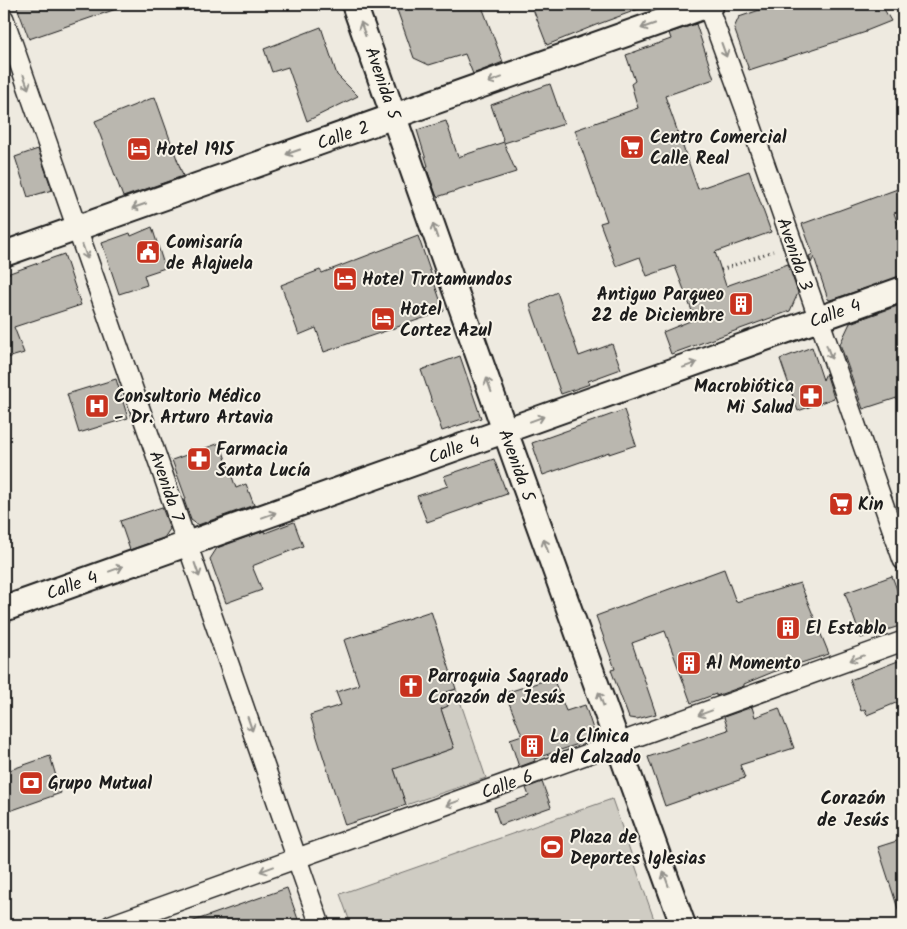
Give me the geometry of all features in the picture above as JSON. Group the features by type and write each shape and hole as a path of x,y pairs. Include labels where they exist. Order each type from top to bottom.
{"street":[{"name":"Avenida 5","path":"354,4 683,925"},
{"name":"Calle 2","path":"4,254 708,4"},
{"name":"Avenida 3","path":"708,4 903,560"},
{"name":"Avenida 7","path":"4,20 320,925"},
{"name":"Calle 4","path":"4,609 903,289"},
{"name":"Calle 6","path":"111,925 903,641"}],"path":[{"path":"721,270 773,251"}],"shaded area":[{"path":"456,689 486,778 406,805 383,735 406,765 454,748 441,709 448,706 444,693"},
{"name":"Plaza de Deportes Iglesias","path":"612,799 656,925 351,925 340,894"}],"building":[{"path":"16,4 122,4 122,7 29,39"},
{"path":"395,4 481,4 503,62 473,74 465,54 429,65 414,58"},
{"path":"531,4 647,4 647,6 547,45"},
{"path":"777,4 881,4 891,21 866,32 749,70 734,28 739,17"},
{"path":"696,24 714,79 665,96 698,189 749,171 771,232 715,252 726,286 788,264 798,293 790,311 671,354 663,332 695,319 675,266 647,276 640,257 616,266 600,223 607,221 575,130 638,108 631,84 635,81 626,55 671,39 669,33"},
{"path":"321,27 337,75 358,96 307,121 288,67 272,72 264,49"},
{"path":"550,84 564,124 504,143 516,172 437,197 426,167 428,166 417,130 446,121 458,157 504,142 491,105"},
{"name":"Hotel 1915","path":"155,97 183,176 123,197 95,121"},
{"path":"38,149 52,190 28,197 15,157"},
{"path":"903,187 903,210 894,213 903,238 903,276 830,300 828,299 814,257 811,263 809,256 813,254 802,224"},
{"path":"152,227 165,268 144,275 147,285 119,294 102,243 130,233 131,236"},
{"path":"418,236 444,311 324,352 316,328 299,335 281,285 320,270 322,273"},
{"path":"64,254 81,305 14,327 24,353 4,359 4,275"},
{"path":"557,292 579,356 612,344 621,369 588,381 590,384 561,394 530,305"},
{"path":"903,304 903,396 863,409 840,344 850,323"},
{"path":"812,347 823,380 826,373 834,398 798,411 780,359"},
{"path":"460,356 481,418 442,431 421,370"},
{"name":"Consultorio Médico - Dr. Arturo Artavia","path":"116,379 128,418 79,433 67,394"},
{"path":"624,410 636,445 609,454 609,452 543,475 532,443"},
{"path":"220,443 236,488 246,484 254,505 198,525 191,520 184,500 186,499 172,460"},
{"path":"494,459 507,494 427,522 417,496 448,486 444,476"},
{"path":"162,507 170,529 164,538 130,550 120,521"},
{"path":"294,522 303,546 252,566 262,590 226,603 210,559 217,548"},
{"path":"724,569 736,602 800,583 829,654 773,672 744,684 744,686 691,703 665,631 632,643 656,714 637,719 629,718 611,670 615,669 596,616"},
{"path":"892,576 903,606 903,625 861,638 845,593"},
{"path":"431,611 456,689 444,693 448,706 441,709 454,748 394,769 406,805 345,825 310,715 341,705 336,692 359,685 344,640"},
{"path":"903,659 903,700 867,715 865,709 861,711 850,680"},
{"path":"553,678 566,711 585,705 596,738 534,759 535,761 519,767 510,739 522,735 505,693"},
{"path":"752,707 755,717 779,708 794,748 740,765 745,778 665,806 648,757 728,730 724,717"},
{"name":"Grupo Mutual","path":"50,756 61,793 4,813 4,772"},
{"path":"542,782 551,807 500,825 494,808 529,796 526,788"},
{"path":"903,839 903,912 899,912 878,847"},
{"path":"287,888 300,925 189,925 188,923"}],"place":[{"name":"Centro Comercial Calle Real","path":"632,147"},
{"name":"Hotel 1915","path":"139,149"},
{"name":"Comisaría de Alajuela","path":"148,252"},
{"name":"Hotel Trotamundos","path":"345,279"},
{"name":"Antiguo Parqueo 22 de Diciembre","path":"741,304"},
{"name":"Hotel Cortez Azul","path":"383,319"},
{"name":"Macrobiótica Mi Salud","path":"811,396"},
{"name":"Consultorio Médico - Dr. Arturo Artavia","path":"97,406"},
{"name":"Farmacia Santa Lucía","path":"199,459"},
{"name":"Kin","path":"841,504"},
{"name":"El Establo","path":"788,628"},
{"name":"Al Momento","path":"689,663"},
{"name":"Parroquia Sagrado Corazón de Jesús","path":"411,686"},
{"name":"La Clínica del Calzado","path":"532,746"},
{"name":"Grupo Mutual","path":"31,783"},
{"name":"Plaza de Deportes Iglesias","path":"552,847"}],"district":[{"name":"Corazón de Jesús","path":"853,808"}]}
